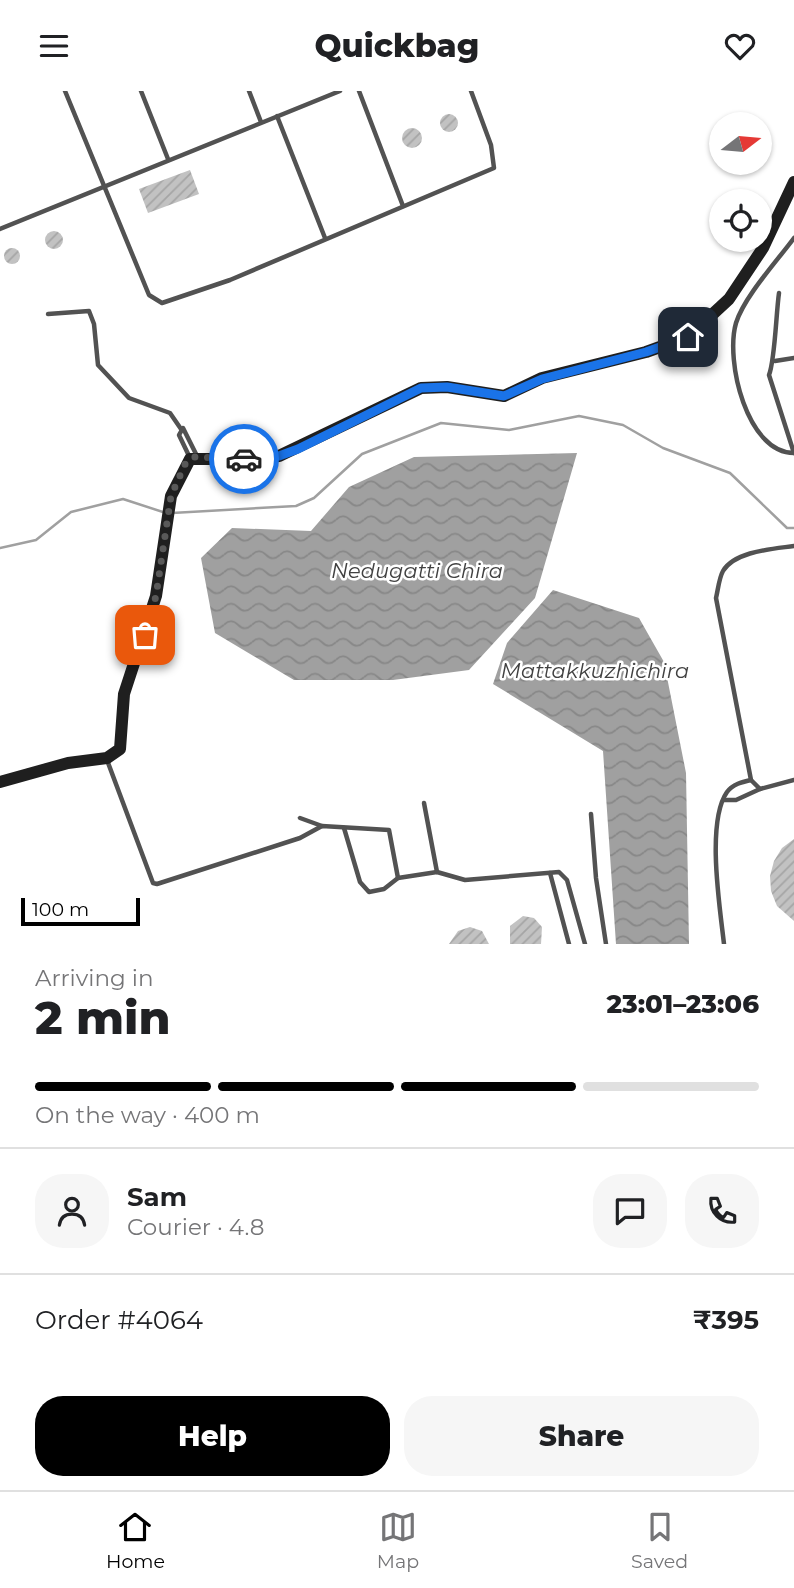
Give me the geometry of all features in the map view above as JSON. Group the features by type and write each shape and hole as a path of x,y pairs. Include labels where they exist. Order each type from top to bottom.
{"main road":[{"path":"0,782 68,763 107,758 118,752 121,746 124,694 156,596 171,496 194,458 252,459 279,456 421,388 447,387 504,396 542,379 646,352 688,337 729,299 763,248 794,182"}],"lane":[{"path":"65,91 149,295 162,303 230,281 325,238 344,234 494,168 491,145 471,91"},
{"path":"141,91 168,159"},
{"path":"249,91 261,122"},
{"path":"0,229 104,184 340,91"},
{"path":"359,91 403,206"},
{"path":"277,116 325,238"},
{"path":"779,293 772,351 775,362 769,375 794,454 784,453 769,445 750,418 736,380 734,354 736,324 740,316 794,239"},
{"path":"48,314 89,311 94,324 98,365 129,398 170,413 181,429 186,429 194,458"},
{"path":"775,362 794,358"},
{"path":"181,429 179,435 194,458"},
{"path":"760,789 751,779 716,598 723,571 734,561 760,551 794,546"},
{"path":"107,758 153,883 157,884 300,838 322,826"},
{"path":"724,944 717,821 724,800 733,785 751,779"},
{"path":"724,800 736,800 760,789 794,781"},
{"path":"424,803 437,872"},
{"path":"591,814 596,878 606,944"},
{"path":"300,818 322,826 388,830 398,878"},
{"path":"344,828 365,890 379,891 398,878 437,872 465,880 559,871 567,880 585,944"},
{"path":"550,873 569,944"}],"water":[{"name":"Nedugatti Chira","path":"577,453 535,598 469,670 393,680 294,680 215,633 201,558 232,528 311,531 349,487 414,457"},
{"name":"Mattakkuzhichira","path":"553,590 639,618 664,662 686,773 689,944 616,944 603,751 493,684 507,643"}],"building":[{"path":"449,114 455,117 458,123 455,129 449,132 443,129 440,123 443,117"},
{"path":"412,128 419,131 422,138 419,145 412,148 405,145 402,138 405,131"},
{"path":"190,170 199,194 148,213 139,189"},
{"path":"54,231 60,234 63,240 60,246 54,249 48,246 45,240 48,234"},
{"path":"9,248 15,248 20,256 18,262 9,264 4,259 4,253"},
{"path":"794,839 794,921 777,906 771,891 770,876 774,861 782,848"},
{"path":"523,916 534,918 542,927 541,944 510,944 510,926"},
{"path":"470,927 482,931 489,944 449,944 458,931"}],"waterway":[{"path":"172,513 296,506 314,498 362,454 441,423 509,430 579,416 623,425 663,448 730,473 787,528 794,528"},
{"path":"0,548 36,540 71,512 123,499 166,513"}],"way so far":[{"path":"145,635 156,596 171,496 186,462 195,457 244,459"}],"route":[{"path":"244,459 279,456 298,449 398,397 421,388 447,387 504,396 542,379 590,364 646,352 688,337"}]}
